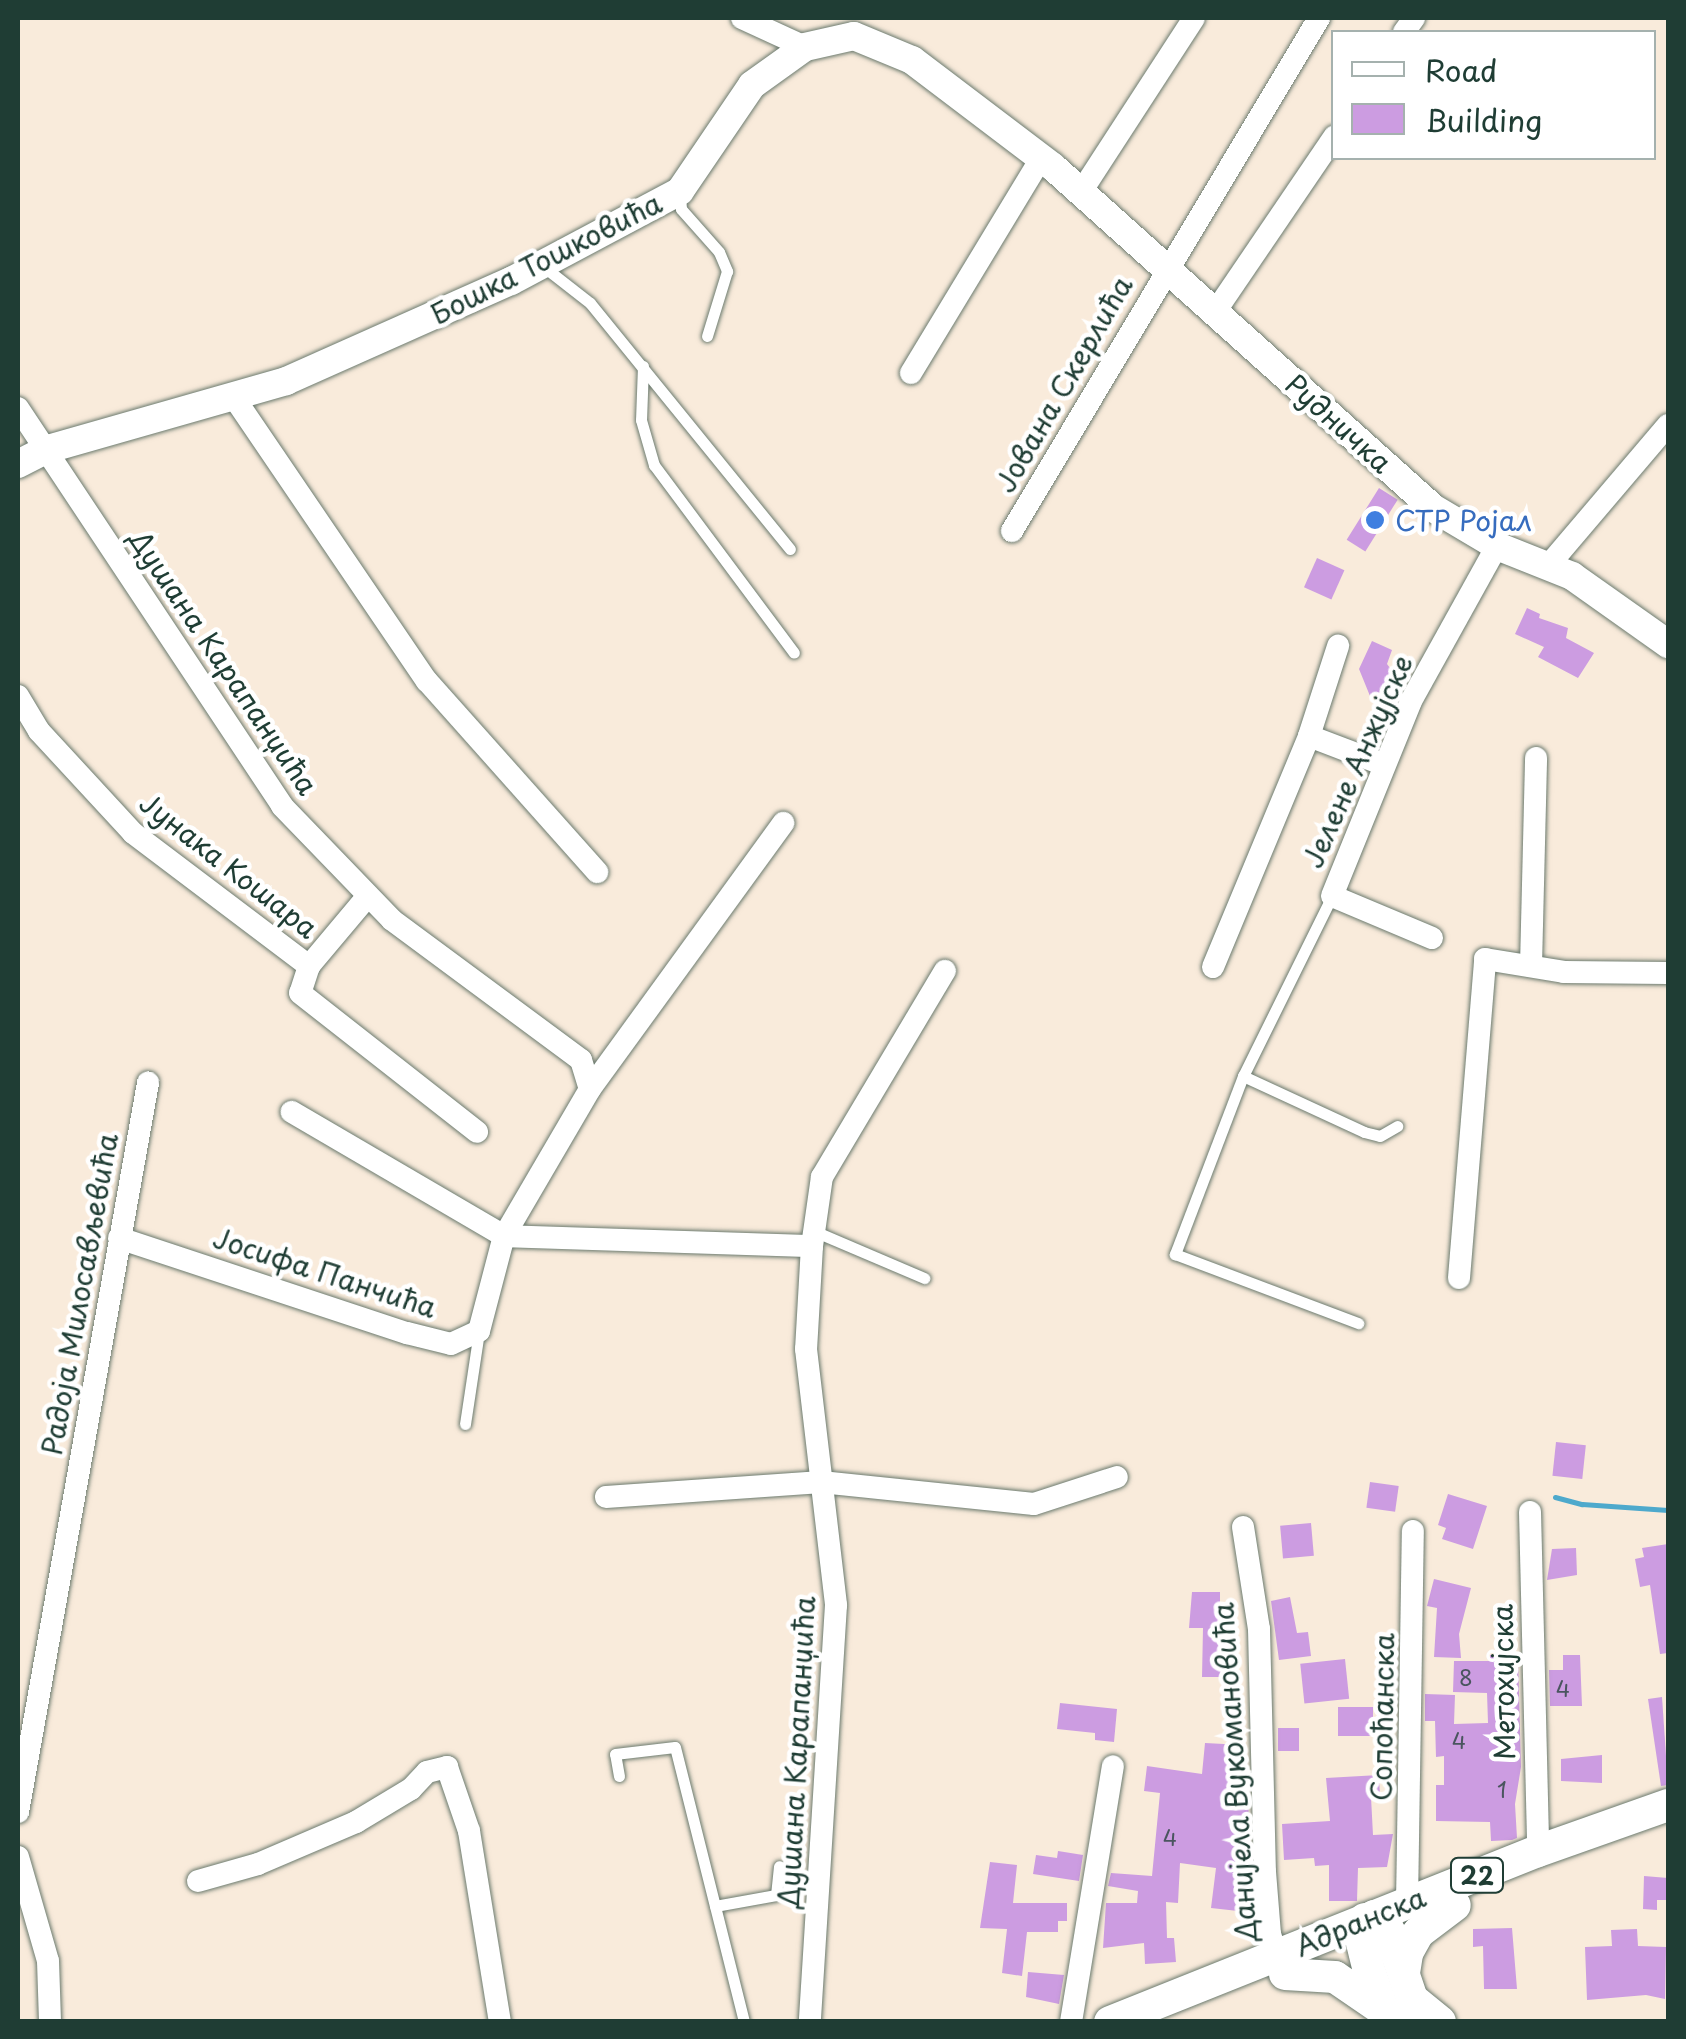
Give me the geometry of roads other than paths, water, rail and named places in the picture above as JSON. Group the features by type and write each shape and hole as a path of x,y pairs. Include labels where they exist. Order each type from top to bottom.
{"main road":[{"name":"Адранска","path":"1372,1927 1407,1903 1668,1805"},
{"name":"Адранска","path":"1110,2022 1281,1964 1372,1927 1455,1905 1668,1821"},
{"path":"1404,1973 1406,1954 1418,1933 1455,1905"},
{"path":"1372,1927 1390,2016"},
{"path":"1372,1927 1404,1973 1418,2009 1440,2022"},
{"path":"1281,1964 1335,1977 1390,2016"},
{"name":"22","path":"1164,2022 1281,1964"}],"street":[{"name":"Рудничка","path":"742,18 826,35 854,36 912,60 1081,192 1433,508 1497,546 1572,576 1668,644"},
{"path":"1081,192 1194,18"},
{"name":"Јована Скерлића","path":"1012,530 1319,18"},
{"name":"Бошка Тошковића","path":"18,464 48,449 286,381 541,265 680,191 752,85 826,35"},
{"path":"1215,312 1331,140"},
{"path":"910,373 1041,158"},
{"path":"233,396 427,681 598,872"},
{"name":"Душана Карапанџића","path":"18,408 282,806 367,898 580,1060 590,1089"},
{"path":"1548,566 1668,424"},
{"name":"Јелене Анжујске","path":"1432,938 1332,896 1411,701 1497,546"},
{"path":"1213,967 1309,736 1338,646"},
{"name":"Јунака Кошара","path":"18,696 50,744 133,833 309,966 367,898"},
{"path":"1309,736 1385,765"},
{"path":"1531,966 1536,758"},
{"path":"479,1331 504,1236 590,1089 783,823"},
{"path":"1459,1278 1485,958 1564,972 1668,972"},
{"path":"309,966 300,993 477,1132"},
{"name":"Душана Карапанџића","path":"810,2022 836,1604 806,1349 813,1239 822,1177 945,971"},
{"name":"Радоја Милосављевића","path":"18,1812 148,1083"},
{"path":"292,1112 504,1236 813,1239"},
{"name":"Јосифа Панчића","path":"119,1238 451,1344 479,1331"},
{"path":"606,1497 821,1482 1034,1504 1118,1476"},
{"name":"Метохијска","path":"1530,1512 1538,1852"},
{"name":"Данијела Вукомановића","path":"1243,1527 1259,1629 1270,1934 1281,1964"},
{"name":"Сопоћанска","path":"1407,1903 1414,1531"},
{"path":"1071,2022 1113,1766"},
{"path":"198,1881 258,1864 356,1822 412,1789 427,1772 447,1767 468,1831 500,2022"},
{"path":"18,1857 48,1961 50,2022"}],"lane":[{"path":"680,191 682,210 718,252 728,271 708,336"},
{"path":"541,265 590,303 790,549"},
{"path":"642,366 641,420 654,466 794,653"},
{"name":"Јелене Анжујске","path":"1332,896 1242,1076 1175,1254 1358,1323"},
{"path":"1242,1076 1364,1132 1380,1136 1397,1126"},
{"path":"813,1239 924,1278"},
{"path":"465,1424 479,1331"},
{"path":"618,1776 615,1754 675,1747 744,2022"},
{"path":"715,1906 776,1895 778,1866"}],"waterway":[{"path":"1555,1497 1582,1504 1668,1510"}],"place":[{"name":"СТР Ројал","path":"1375,520"}]}
